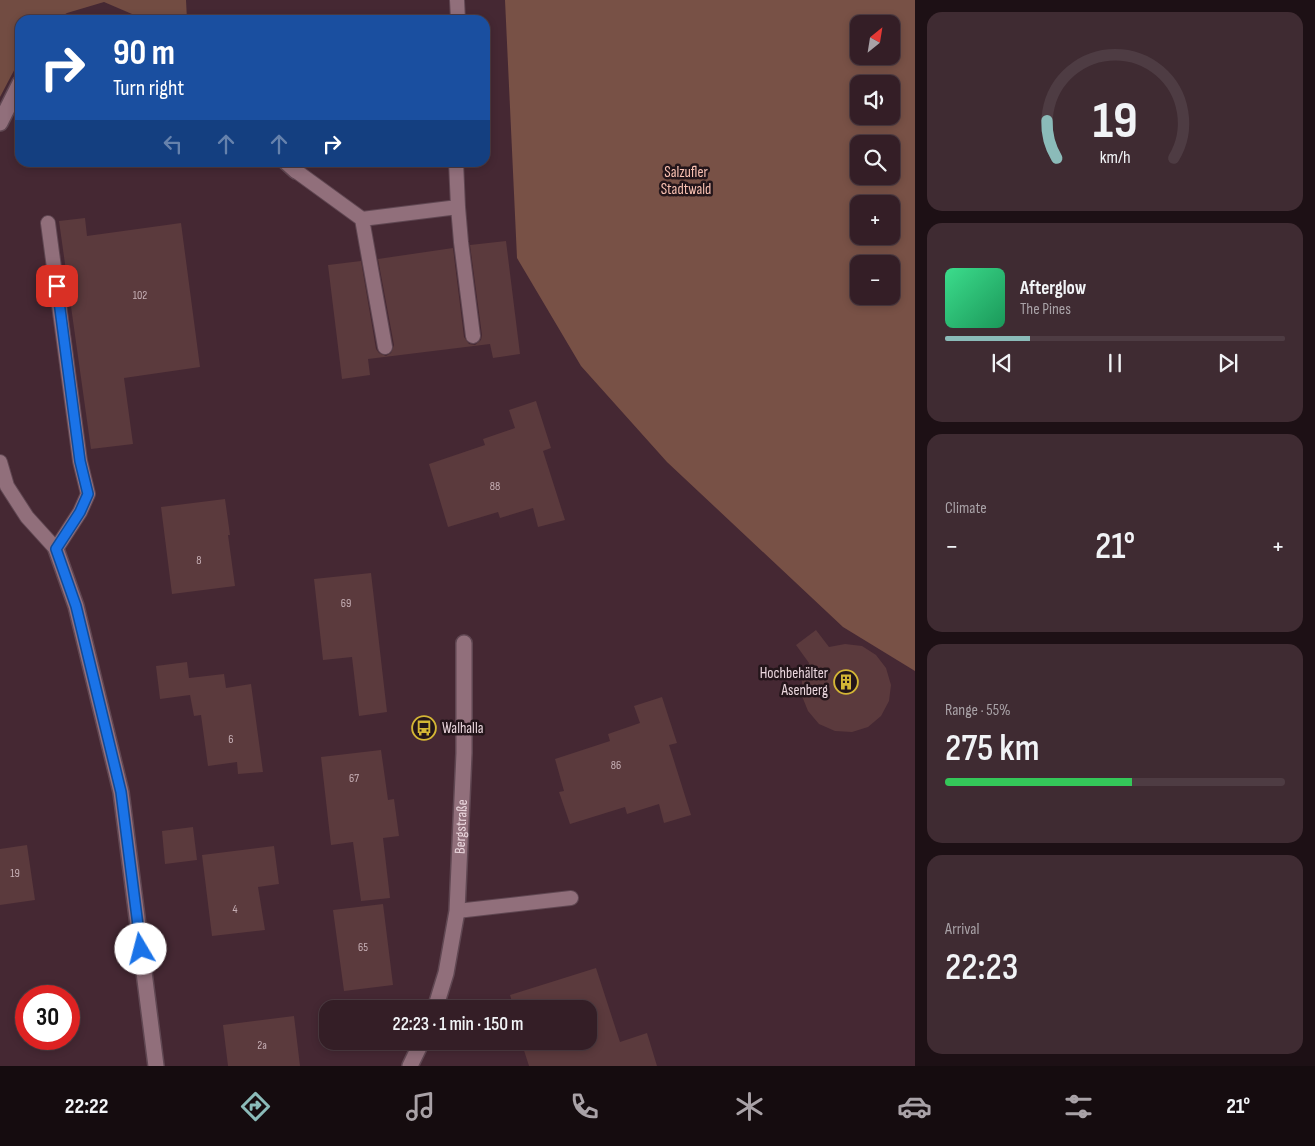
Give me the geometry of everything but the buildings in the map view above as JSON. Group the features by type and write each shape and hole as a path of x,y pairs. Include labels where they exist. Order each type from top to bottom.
{"street":[{"path":"0,123 15,94"},
{"path":"56,549 76,606 121,792 156,1066"},
{"name":"Bergstraße","path":"437,1000 446,973 457,911 464,752 464,643"},
{"path":"410,1066 418,1050"}],"lane":[{"path":"457,0 458,15"},
{"path":"291,167 362,218 458,207"},
{"path":"456,167 460,242 474,336"},
{"path":"362,218 385,347"},
{"path":"0,462 7,486 28,518 56,549 80,512 88,494 80,461 48,222"},
{"path":"457,911 571,898"}],"shaded area":[{"path":"0,0 186,0 187,15 134,15 104,2 64,15 15,15 15,68 0,97"}],"green space":[{"name":"Salzufler Stadtwald","path":"505,0 915,0 915,671 843,627 667,462 581,366 517,258"}],"place":[{"name":"Hochbehälter Asenberg","path":"846,682"},
{"name":"Walhalla","path":"424,728"}],"route":[{"path":"57,286 80,461 88,494 80,512 56,549 76,606 121,792 141,949"}]}
